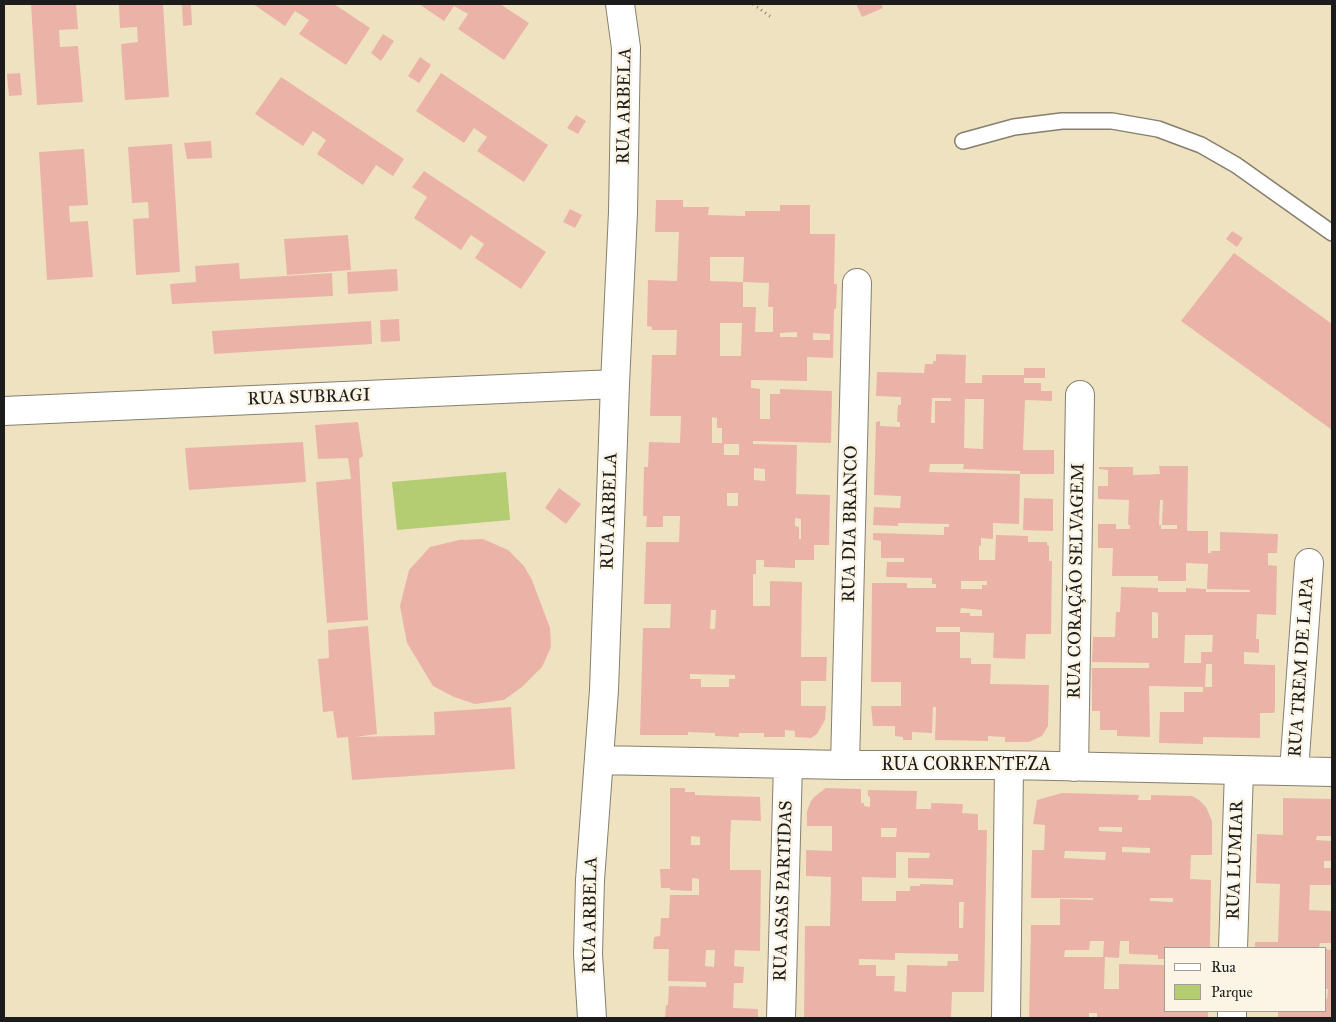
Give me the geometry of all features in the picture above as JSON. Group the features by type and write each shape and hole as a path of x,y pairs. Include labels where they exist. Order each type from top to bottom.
{"street":[{"name":"RUA ARBELA","path":"592,1018 588,954 590,898 604,690 623,212 626,48 620,4"},
{"name":"RUA DIA BRANCO","path":"845,765 857,283"},
{"name":"RUA SUBRAGI","path":"4,411 615,384"},
{"name":"RUA CORAÇÃO SELVAGEM","path":"1074,767 1080,395"},
{"name":"RUA TREM DE LAPA","path":"1294,771 1309,562"},
{"name":"RUA CORRENTEZA","path":"599,760 845,765 1009,765 1332,772"},
{"name":"RUA ASAS PARTIDAS","path":"781,1018 788,764"},
{"path":"1006,1018 1009,765"},
{"name":"RUA LUMIAR","path":"1234,947 1239,771"}],"lane":[{"path":"963,141 1014,127 1062,120 1112,121 1158,128 1201,145 1236,165 1332,233"}],"path":[{"path":"753,4 771,17"}],"green space":[{"path":"506,472 510,520 397,530 392,482"}],"building":[{"path":"31,4 76,4 78,29 59,30 60,47 78,46 83,102 37,105"},
{"path":"119,4 163,4 169,97 125,100 121,44 138,42 137,27 120,28"},
{"path":"182,4 191,4 192,25 183,26"},
{"path":"253,4 334,4 370,28 346,65 299,34 309,20 295,11 285,26"},
{"path":"419,4 500,4 529,23 504,60 458,29 468,14 454,6 444,21"},
{"path":"856,4 881,4 883,8 862,17"},
{"path":"383,34 394,41 381,61 371,53"},
{"path":"420,57 431,65 419,83 408,76"},
{"path":"20,73 22,95 9,96 7,74"},
{"path":"441,73 548,145 524,182 477,151 487,137 474,128 464,143 416,111"},
{"path":"281,77 404,159 393,176 376,165 363,185 317,154 326,140 313,131 303,146 255,114"},
{"path":"576,115 586,121 578,134 567,128"},
{"path":"211,141 212,158 187,159 184,143"},
{"path":"172,144 180,272 136,275 133,219 149,218 148,202 132,203 128,147"},
{"path":"84,149 88,205 69,206 70,222 88,221 93,277 47,280 39,152"},
{"path":"424,171 546,252 521,289 475,258 484,244 471,235 461,250 414,218 427,197 412,187"},
{"path":"656,200 683,200 683,207 709,207 708,215 745,216 745,211 780,211 780,205 810,205 810,234 835,234 834,284 837,284 836,309 834,309 833,358 807,357 807,381 751,380 751,388 760,389 760,419 770,419 770,394 780,394 780,389 832,391 831,443 753,441 753,444 797,445 796,494 830,495 829,545 814,545 814,560 795,560 795,568 764,567 764,560 756,560 756,574 753,574 753,606 770,606 770,581 802,582 801,657 827,657 826,681 801,681 801,706 826,706 825,720 817,734 811,738 795,737 795,731 785,730 785,737 764,737 764,733 739,733 739,737 715,736 715,733 688,732 688,735 640,735 643,628 670,628 671,604 644,604 646,542 679,542 680,516 663,516 663,527 646,527 647,516 643,516 644,467 648,467 649,442 680,443 681,416 650,416 652,355 676,355 677,330 652,330 652,327 647,326 648,280 677,281 679,232 655,232","holes":["710,257 744,257 743,282 710,281","743,282 769,283 768,307 773,307 773,332 755,332 756,307 743,307","720,323 742,323 741,356 720,356","797,332 797,337 780,337 780,333","813,333 830,334 830,340 813,340","712,417 717,418 717,428 722,428 722,443 712,443","724,444 739,444 739,455 724,455","754,468 765,469 765,481 754,480","727,493 738,493 738,506 727,506","795,518 801,519 801,539 799,539 799,527 795,526","711,610 716,610 715,629 710,629","690,674 735,675 735,679 729,679 729,687 701,687 701,679 690,679"]},
{"path":"570,209 582,215 575,228 563,222"},
{"path":"1232,231 1243,238 1237,247 1226,239"},
{"path":"348,235 351,270 287,275 284,239"},
{"path":"1234,253 1332,324 1332,430 1181,321"},
{"path":"239,263 240,279 332,273 333,296 172,304 170,284 196,282 195,266"},
{"path":"397,269 398,291 348,294 347,272"},
{"path":"399,319 400,341 381,342 380,320"},
{"path":"371,321 372,344 214,354 212,331"},
{"path":"936,354 966,355 965,383 982,383 982,375 1024,375 1024,368 1045,368 1045,378 1024,378 1024,383 1041,383 1041,391 1052,391 1052,401 1025,400 1023,450 1054,450 1054,474 1020,474 1019,524 993,523 993,539 981,538 981,546 979,545 979,560 995,560 996,535 1028,536 1028,542 1047,542 1049,546 1049,561 1052,561 1051,634 1026,634 1025,659 993,658 994,633 960,632 960,658 971,658 971,664 991,664 990,684 1049,685 1048,726 1042,736 1029,742 1005,742 1005,737 988,736 988,741 935,740 936,707 933,707 932,733 912,732 912,740 903,740 903,737 895,736 895,726 873,726 871,706 901,706 901,682 871,682 872,583 907,583 907,588 936,588 936,584 932,584 932,578 886,577 887,562 904,562 904,558 881,558 881,541 873,540 873,533 944,535 944,527 949,527 949,524 898,523 898,526 873,525 874,507 900,508 901,496 874,495 876,422 880,421 880,426 900,427 900,422 897,422 898,405 901,405 901,397 876,396 877,372 924,373 925,364 933,364 933,361 936,361","holes":["932,398 951,398 951,401 935,401 935,423 931,423","965,399 984,399 983,449 964,448","930,464 964,464 963,469 1020,471 1020,474 929,472","961,581 987,581 987,585 982,585 982,589 961,589","961,608 982,610 982,616 970,616 970,613 960,613","936,627 960,627 960,632 936,632"]},
{"path":"358,422 363,456 359,459 368,620 327,623 316,482 351,479 348,458 318,459 315,425"},
{"path":"303,442 306,482 189,490 185,448"},
{"path":"1159,466 1188,466 1187,531 1208,531 1208,553 1220,551 1220,532 1278,534 1277,553 1268,553 1268,565 1277,566 1276,615 1257,614 1256,639 1259,639 1259,653 1244,652 1244,664 1275,665 1275,710 1274,713 1260,713 1260,738 1203,737 1203,744 1159,743 1160,712 1184,712 1184,692 1203,692 1203,687 1149,686 1150,737 1117,736 1117,730 1100,730 1100,711 1092,711 1092,668 1149,668 1149,663 1092,662 1093,637 1115,637 1116,612 1120,612 1121,587 1158,588 1158,592 1186,592 1186,588 1206,589 1206,592 1250,592 1250,590 1207,589 1208,564 1186,563 1186,581 1158,581 1158,576 1112,576 1113,548 1098,548 1098,524 1116,524 1116,529 1130,529 1130,525 1128,525 1129,500 1098,499 1098,486 1108,486 1108,470 1099,469 1099,467 1133,467 1133,475 1160,474","holes":["1160,500 1163,500 1162,525 1177,525 1177,529 1161,529 1161,525 1159,525","1152,612 1158,613 1158,638 1152,638","1185,635 1213,635 1212,652 1201,652 1201,663 1184,663","1206,664 1212,664 1212,687 1205,687"]},
{"path":"559,488 581,504 566,524 545,508"},
{"path":"1024,498 1053,499 1053,531 1023,530"},
{"path":"483,539 508,550 524,566 532,580 550,628 551,647 542,667 522,687 504,700 475,704 454,697 433,686 407,643 400,606 409,570 430,547 459,540"},
{"path":"368,626 377,734 356,737 435,735 434,712 511,707 515,769 352,780 348,737 337,738 333,711 323,712 318,659 329,658 328,630"},
{"path":"670,788 685,788 685,792 695,792 695,795 760,797 761,821 731,820 730,845 730,870 761,870 760,951 735,950 734,966 744,967 743,983 734,983 733,1008 758,1009 758,1018 665,1018 669,986 706,987 706,982 668,981 669,949 653,949 654,937 660,936 661,918 669,918 670,895 699,895 699,879 692,878 692,891 661,888 660,869 670,869","holes":["691,836 700,837 700,845 691,845","706,950 715,950 714,967 705,966"]},
{"path":"826,788 861,789 861,803 864,803 864,806 870,807 868,790 917,791 916,809 931,809 931,803 963,804 962,813 978,814 978,830 987,830 984,992 952,992 951,1018 804,1018 805,926 830,926 831,877 806,876 806,850 832,851 832,826 807,826 807,811 814,797","holes":["881,828 897,828 896,837 881,837","896,852 930,853 929,858 908,858 908,878 953,879 953,885 920,884 920,886 910,886 910,891 896,891 896,901 862,901 862,877 896,878","959,902 964,902 963,928 959,928","895,953 958,954 958,961 948,961 947,966 907,965 906,992 894,991 895,976 876,976 876,965 859,965 859,959 895,960"]},
{"path":"1062,793 1139,795 1138,800 1151,800 1151,795 1192,796 1206,807 1212,821 1212,855 1191,855 1190,879 1211,880 1210,947 1164,947 1164,959 1158,959 1158,955 1129,954 1129,941 1120,941 1119,958 1105,957 1104,989 1119,989 1119,964 1164,965 1164,1012 1208,1012 1208,1018 1097,1018 1097,1013 1089,1013 1089,1018 1029,1018 1031,925 1060,925 1060,899 1093,900 1093,898 1031,898 1032,850 1044,850 1045,825 1033,824 1037,800","holes":["1099,827 1122,827 1122,832 1099,831","1122,847 1150,848 1150,853 1122,852","1065,851 1106,852 1105,860 1064,858","1150,898 1173,898 1173,902 1150,901","1090,941 1104,941 1103,957 1064,957 1065,950 1089,950"]},
{"path":"1283,798 1332,799 1332,836 1317,836 1316,840 1332,841 1332,861 1324,861 1324,868 1332,868 1332,885 1310,885 1309,910 1332,911 1332,943 1320,943 1319,947 1255,947 1255,942 1278,942 1280,884 1256,883 1257,834 1283,835"},
{"path":"1326,949 1332,950 1332,1018 1278,1018 1278,1012 1326,1012 1328,989 1326,989"}]}
